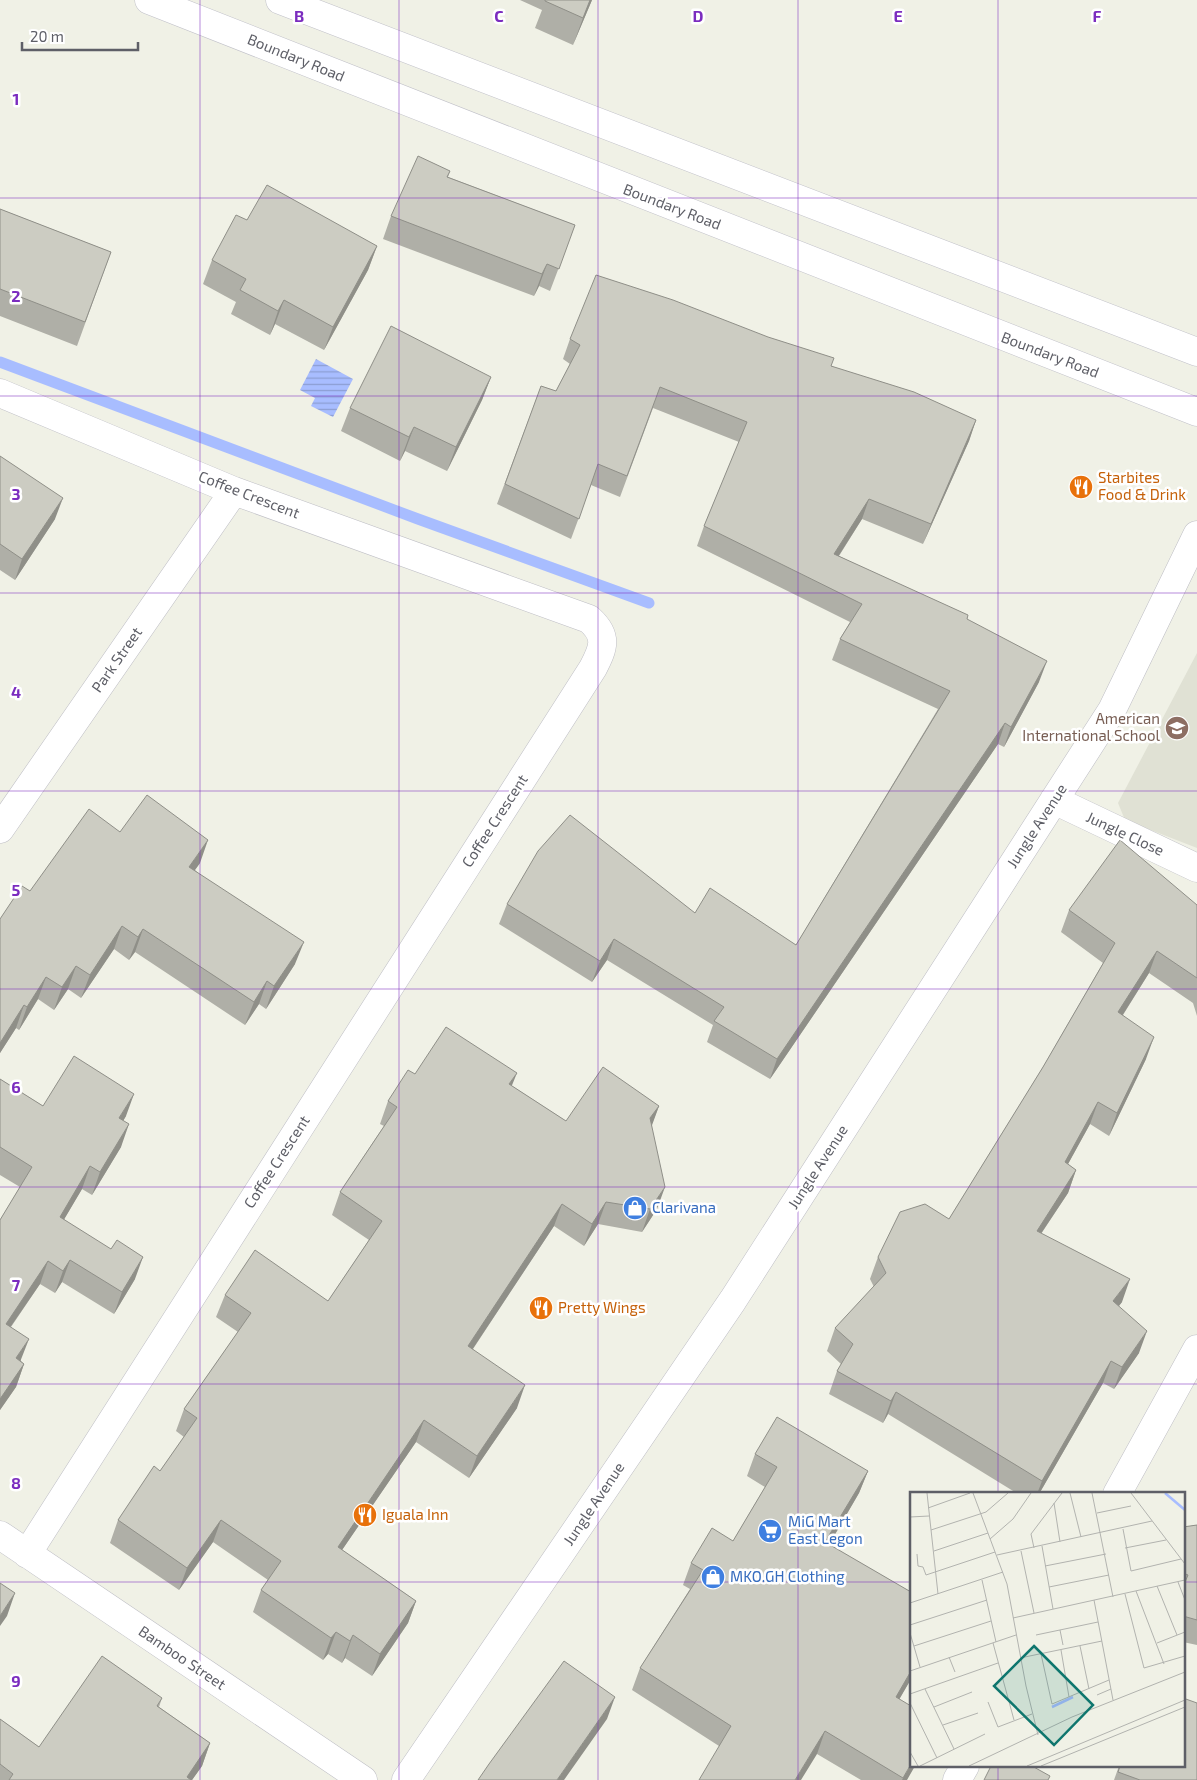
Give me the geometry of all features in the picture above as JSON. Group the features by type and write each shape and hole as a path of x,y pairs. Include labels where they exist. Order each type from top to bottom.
{"street":[{"name":"Boundary Road","path":"149,0 1197,412"},
{"path":"280,0 1197,352"},
{"name":"Coffee Crescent","path":"0,393 234,491 589,619 598,627 604,638 600,655 593,668 27,1554"},
{"name":"Park Street","path":"0,829 234,491"},
{"name":"Jungle Avenue","path":"406,1780 733,1300 1112,710 1197,535"},
{"name":"Jungle Close","path":"1054,800 1197,868"},
{"path":"1117,1492 1197,1349"},
{"name":"Bamboo Street","path":"0,1535 363,1780"},
{"path":"957,1780 964,1768"}],"shaded area":[{"name":"American International School","path":"1197,653 1197,848 1125,820 1118,803"}],"water":[{"path":"316,359 353,379 333,417 311,406 315,398 300,390"}],"building":[{"path":"545,0 590,0 583,18"},
{"path":"418,156 450,171 447,177 575,225 559,269 547,264 542,274 391,216"},
{"path":"267,185 377,246 333,327 284,300 278,311 240,290 246,279 212,260 236,215 247,220"},
{"path":"0,209 111,252 85,322 0,289"},
{"path":"596,275 673,300 768,337 834,358 831,366 914,392 976,420 931,524 869,499 834,554 968,615 967,619 1047,661 1011,727 1005,723 777,1059 714,1021 724,1007 614,939 600,961 507,904 538,851 570,815 695,913 710,888 796,945 950,691 840,639 862,604 704,526 747,422 660,387 627,476 598,464 579,519 505,484 541,386 556,391 580,345 570,339"},
{"path":"391,326 491,377 456,447 414,427 409,437 350,408"},
{"path":"0,456 63,498 22,559 0,544"},
{"path":"147,795 208,840 189,867 304,942 274,986 267,981 254,1002 143,929 138,937 122,926 90,975 76,966 62,987 46,977 27,1007 24,1005 0,1043 0,919 22,886 30,891 89,809 120,832"},
{"path":"1120,840 1197,905 1197,978 1157,951 1118,1012 1154,1037 1117,1113 1098,1102 1065,1162 1076,1170 1037,1231 1130,1279 1113,1301 1147,1331 1122,1367 1111,1361 1042,1481 896,1392 891,1401 837,1371 853,1344 835,1328 886,1273 878,1257 900,1212 925,1204 949,1219 1043,1067 1115,943 1069,910"},
{"path":"446,1027 517,1073 509,1084 566,1121 603,1067 659,1106 650,1118 665,1187 650,1209 606,1202 592,1224 562,1204 468,1346 525,1385 477,1456 424,1420 338,1547 416,1601 380,1654 353,1635 350,1641 336,1632 331,1638 261,1590 281,1561 221,1520 187,1568 118,1520 154,1466 160,1471 197,1418 184,1409 251,1313 225,1295 255,1250 328,1301 382,1221 340,1192 397,1107 388,1101 408,1070 415,1074"},
{"path":"74,1056 134,1094 119,1118 129,1124 100,1172 90,1166 60,1217 111,1249 117,1240 143,1257 122,1292 70,1260 63,1271 48,1261 6,1324 29,1339 16,1358 24,1364 0,1399 0,1220 32,1167 0,1147 0,1079 43,1106"},
{"path":"777,1417 868,1471 825,1542 910,1591 910,1673 896,1697 910,1705 910,1766 903,1778 825,1731 795,1780 699,1780 731,1726 640,1668 703,1570 691,1563 712,1528 733,1541 777,1467 755,1454"},
{"path":"1197,1525 1197,1620 1184,1616 1184,1585 1188,1575 1184,1573 1184,1527"},
{"path":"0,1583 15,1593 0,1616"},
{"path":"102,1656 162,1698 157,1706 210,1743 187,1777 191,1780 9,1780 13,1774 0,1764 0,1719 39,1747"},
{"path":"564,1661 615,1697 557,1780 478,1780 489,1764"},
{"path":"1184,1698 1197,1703 1197,1780 1140,1780 1118,1772 1119,1768 1184,1768"},
{"path":"990,1768 1036,1768 1050,1776 1048,1780 984,1780"}],"waterway":[{"path":"0,362 418,519 649,603"}],"place":[{"name":"Starbites Food & Drink","path":"1081,487"},
{"name":"American International School","path":"1177,728"},
{"name":"Clarivana","path":"635,1208"},
{"name":"Pretty Wings","path":"541,1308"},
{"name":"Iguala Inn","path":"365,1515"},
{"name":"MiG Mart East Legon","path":"770,1531"},
{"name":"MKO.GH Clothing","path":"713,1577"}]}
